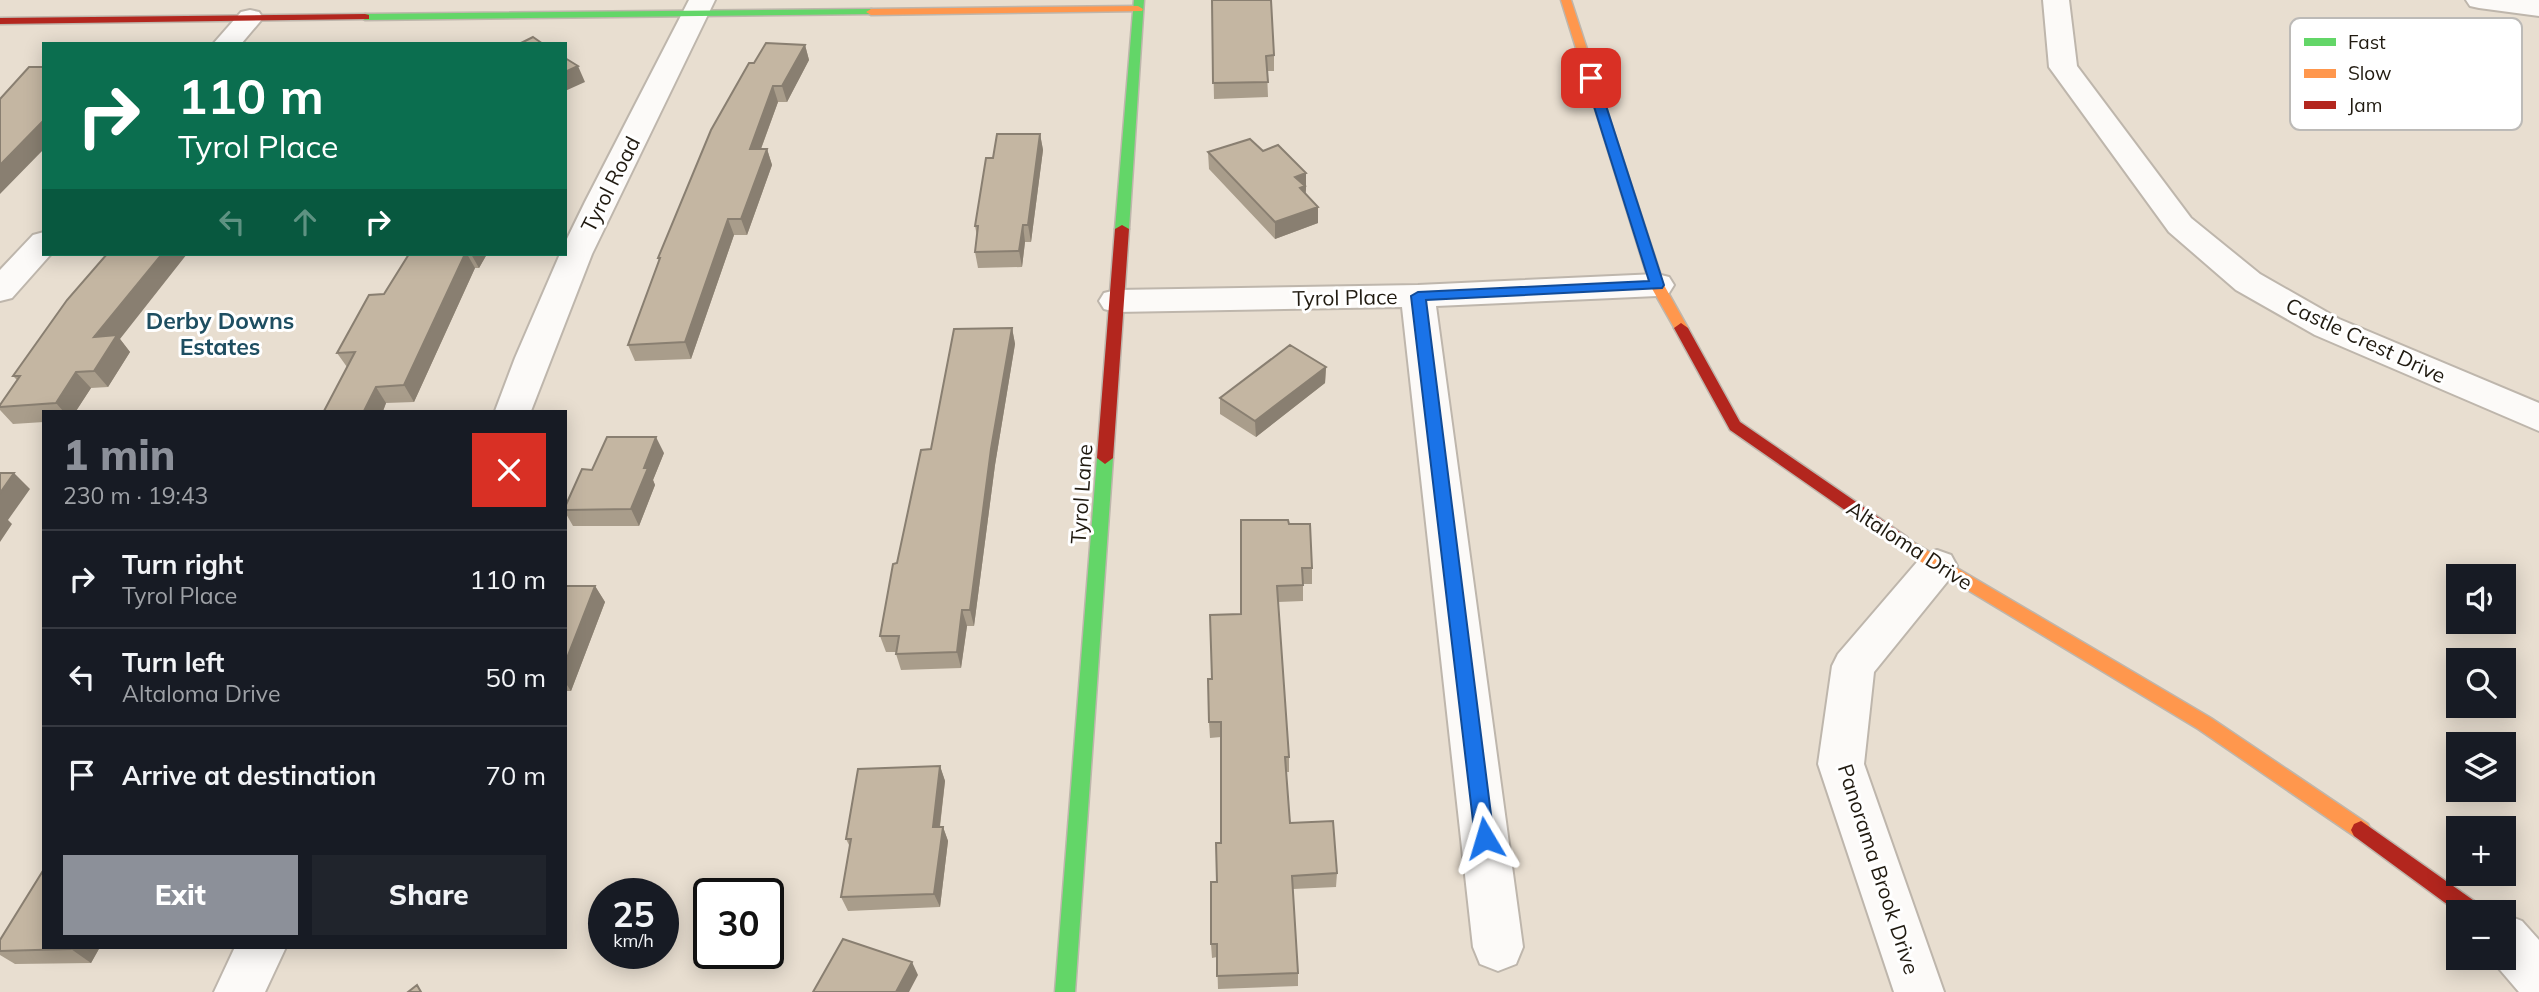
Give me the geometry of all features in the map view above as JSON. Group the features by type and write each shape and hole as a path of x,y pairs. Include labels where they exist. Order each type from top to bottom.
{"street":[{"name":"Altaloma Drive","path":"1566,0 1657,285 1735,426 1937,566 2042,625 2299,784 2457,900"},
{"name":"Castle Crest Drive","path":"2056,0 2063,67 2180,225 2248,282 2327,327 2539,418"},
{"path":"2479,0 2539,8"},
{"path":"0,21 699,8 1139,5"},
{"name":"Tyrol Lane","path":"1065,992 1139,5"},
{"name":"Tyrol Road","path":"513,410 533,351 564,278 699,8"},
{"path":"228,42 250,18"},
{"path":"0,290 42,244"},
{"name":"Tyrol Place","path":"1116,301 1418,296 1657,285"},
{"path":"1418,296 1498,947"},
{"name":"Panorama Brook Drive","path":"1919,992 1841,764 1853,666 1937,566"},
{"path":"239,992 260,949"},
{"path":"2516,951 2539,977"}],"building":[{"path":"1212,0 1271,0 1274,55 1266,56 1268,82 1213,83"},
{"path":"533,37 540,42 523,42"},
{"path":"766,43 805,45 782,86 773,86 750,149 767,149 741,219 728,219 685,342 628,345 658,258 711,130 749,63 754,63"},
{"path":"567,59 578,66 567,71"},
{"path":"29,67 42,67 42,122 0,165 0,99"},
{"path":"997,134 1040,134 1028,225 1023,225 1019,251 975,252 978,226 975,226 986,158 993,158"},
{"path":"1250,139 1263,151 1278,145 1306,173 1295,177 1305,186 1300,188 1318,207 1275,222 1208,152"},
{"path":"105,256 160,256 94,337 117,335 94,371 76,372 56,403 0,407 20,376 13,376 67,300"},
{"path":"408,256 464,256 404,385 376,387 364,410 325,410 355,352 337,353 369,295 384,294"},
{"path":"1012,328 991,449 970,610 962,610 957,652 896,654 899,636 880,636 893,564 897,563 921,450 931,449 954,329"},
{"path":"1290,345 1326,367 1255,421 1220,398"},
{"path":"607,437 656,437 644,468 648,468 631,509 567,510 567,503 582,469 592,470"},
{"path":"0,473 14,473 0,493"},
{"path":"1241,520 1288,520 1289,524 1310,524 1312,568 1302,568 1303,585 1277,586 1289,757 1285,757 1290,823 1333,821 1337,873 1292,876 1298,973 1217,976 1217,944 1211,944 1211,882 1217,882 1216,843 1221,843 1221,722 1209,722 1208,679 1212,679 1210,615 1241,614"},
{"path":"567,586 595,586 567,658"},
{"path":"940,766 933,827 943,827 934,894 841,897 851,839 846,839 858,769"},
{"path":"42,872 42,949 71,949 0,951 0,940"},
{"path":"843,939 912,962 896,992 813,992"},
{"path":"417,985 421,992 408,992"}],"traffic: fast":[{"path":"1122,229 1139,0"},
{"path":"365,17 871,12"},
{"path":"1065,992 1105,458"}],"traffic: slow":[{"path":"1566,0 1657,285 1681,328"},
{"path":"871,12 1138,9"},
{"path":"1901,541 2205,724 2284,775 2361,830"}],"traffic: jam":[{"path":"0,21 365,17"},
{"path":"1105,458 1122,229"},
{"path":"1681,328 1735,426 1901,541"},
{"path":"2361,830 2457,900"}],"district":[{"name":"Derby Downs Estates","path":"220,333"}],"route":[{"path":"1485,838 1418,296 1657,285 1591,78"}]}
